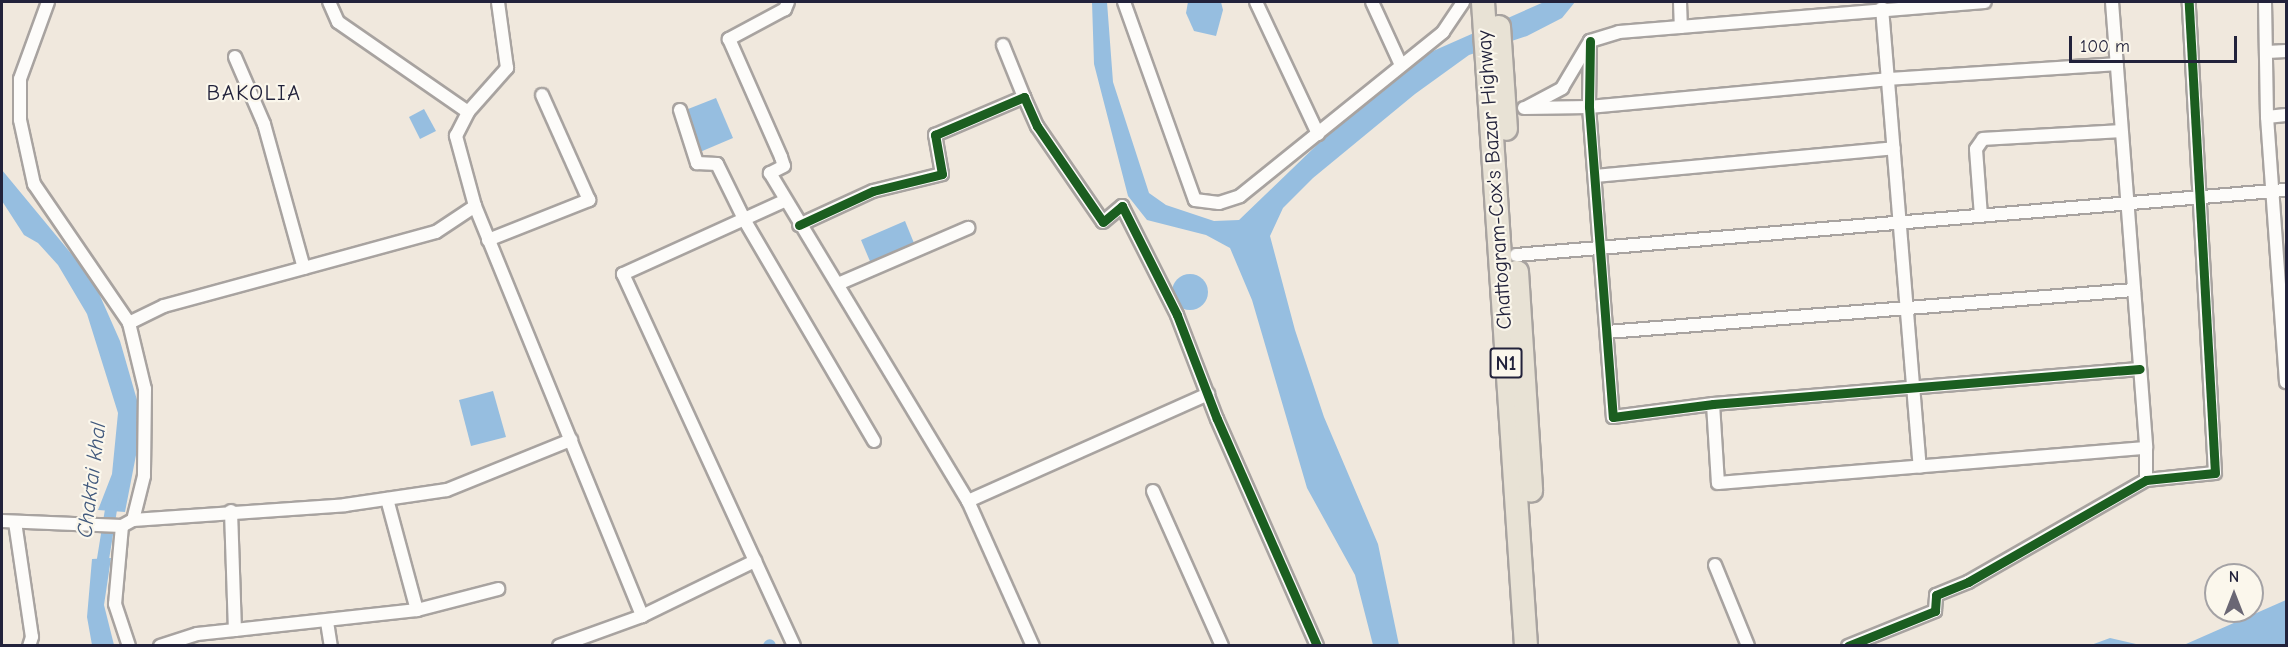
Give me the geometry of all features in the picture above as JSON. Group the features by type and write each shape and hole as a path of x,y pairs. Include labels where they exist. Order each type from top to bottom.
{"highway":[{"name":"Chattogram-Cox's Bazar Highway","path":"1483,2 1495,81 1520,451 1540,645"},
{"name":"Chattogram-Cox's Bazar Highway","path":"1497,2 1495,81 1515,110 1520,451 1526,645"}],"street":[{"path":"48,2 20,79 20,120 34,184 129,323 146,388 144,476 134,520"},
{"path":"329,2 338,22 468,112"},
{"path":"498,2 507,68 468,112 456,136 475,206 488,240 571,440 607,538 642,616"},
{"path":"788,2 785,9 729,39 784,166 770,173 784,201 838,284 968,501 1034,645"},
{"path":"1124,2 1195,200 1219,203 1239,195 1443,32 1463,2"},
{"path":"1256,2 1318,134"},
{"path":"1372,2 1401,65"},
{"path":"1680,2 1681,27"},
{"path":"1515,110 1562,88 1590,41 1619,32 1882,8 1985,2"},
{"path":"2112,2 2146,448 2146,480"},
{"path":"1848,645 1935,611 1936,595 1968,582 2146,480 2214,473 2190,2"},
{"path":"2265,2 2267,117 2283,275 2286,382"},
{"path":"1882,8 1920,466"},
{"path":"1590,41 1589,107 1613,417 1713,404 2140,369"},
{"path":"1003,45 1037,126 1102,222 1122,206 1177,315 1208,394 1317,645"},
{"path":"2267,52 2286,51"},
{"path":"235,57 264,124 304,268"},
{"path":"1515,110 1589,107 1888,79 2117,64"},
{"path":"488,240 589,200 542,95"},
{"path":"799,225 873,191 942,174 935,135 1024,97"},
{"path":"680,110 697,163 717,164 745,221 874,441"},
{"path":"2267,117 2286,115"},
{"path":"1981,216 1976,149 1983,139 2121,131"},
{"path":"1595,176 1894,148"},
{"path":"1516,255 2286,190"},
{"path":"784,201 745,221 623,274 794,645"},
{"path":"129,323 164,306 436,232 475,206"},
{"path":"838,284 968,228"},
{"path":"1607,332 2134,290"},
{"path":"968,501 1208,394"},
{"path":"1713,404 1718,483 2146,448"},
{"path":"2,521 118,526 134,520 387,499 447,490 571,440"},
{"path":"1153,491 1222,645"},
{"path":"387,499 417,610"},
{"path":"231,511 235,630"},
{"path":"15,522 31,626 29,645"},
{"path":"118,526 115,604 129,645"},
{"path":"559,645 642,616 755,561"},
{"path":"1715,565 1748,645"},
{"path":"160,645 197,634 327,622 417,610 498,589"},
{"path":"327,622 331,645"}],"water":[{"path":"1092,2 1107,2 1113,82 1149,193 1166,205 1214,221 1239,220 1321,141 1424,55 1544,2 1575,2 1562,18 1527,36 1469,55 1415,94 1313,178 1283,208 1270,236 1295,330 1324,417 1378,544 1399,645 1373,645 1355,575 1307,488 1252,300 1230,248 1206,235 1147,220 1128,196 1094,64"},
{"path":"1188,2 1221,2 1223,10 1216,36 1194,31 1186,13"},
{"path":"716,98 733,138 700,152 683,111"},
{"path":"424,109 436,131 420,139 409,117"},
{"path":"2,170 93,280 120,341 137,400 137,450 125,512 98,510 112,474 118,413 87,314 58,265 38,243 24,235 2,201"},
{"path":"905,221 916,248 872,266 861,240"},
{"path":"1190,274 1203,279 1208,292 1203,305 1190,310 1177,305 1172,292 1177,279"},
{"path":"493,391 506,437 471,446 459,400"},
{"path":"111,558 104,605 114,645 92,645 87,617 92,559"},
{"path":"2286,600 2286,645 2091,645 2110,638 2136,644 2186,644 2234,623 2264,623 2264,610"}],"waterway":[{"name":"Chaktai khal","path":"103,559 113,497"}],"cycle path":[{"path":"1848,646 1935,611 1936,595 1968,582 2146,480 2215,473 2189,2"},
{"path":"1590,41 1589,107 1613,417 1713,404 2140,369"},
{"path":"799,225 873,191 942,174 935,135 1024,97 1037,126 1103,222 1122,206 1177,315 1217,419 1317,646"}],"district":[{"name":"BAKOLIA","path":"254,94"}]}
